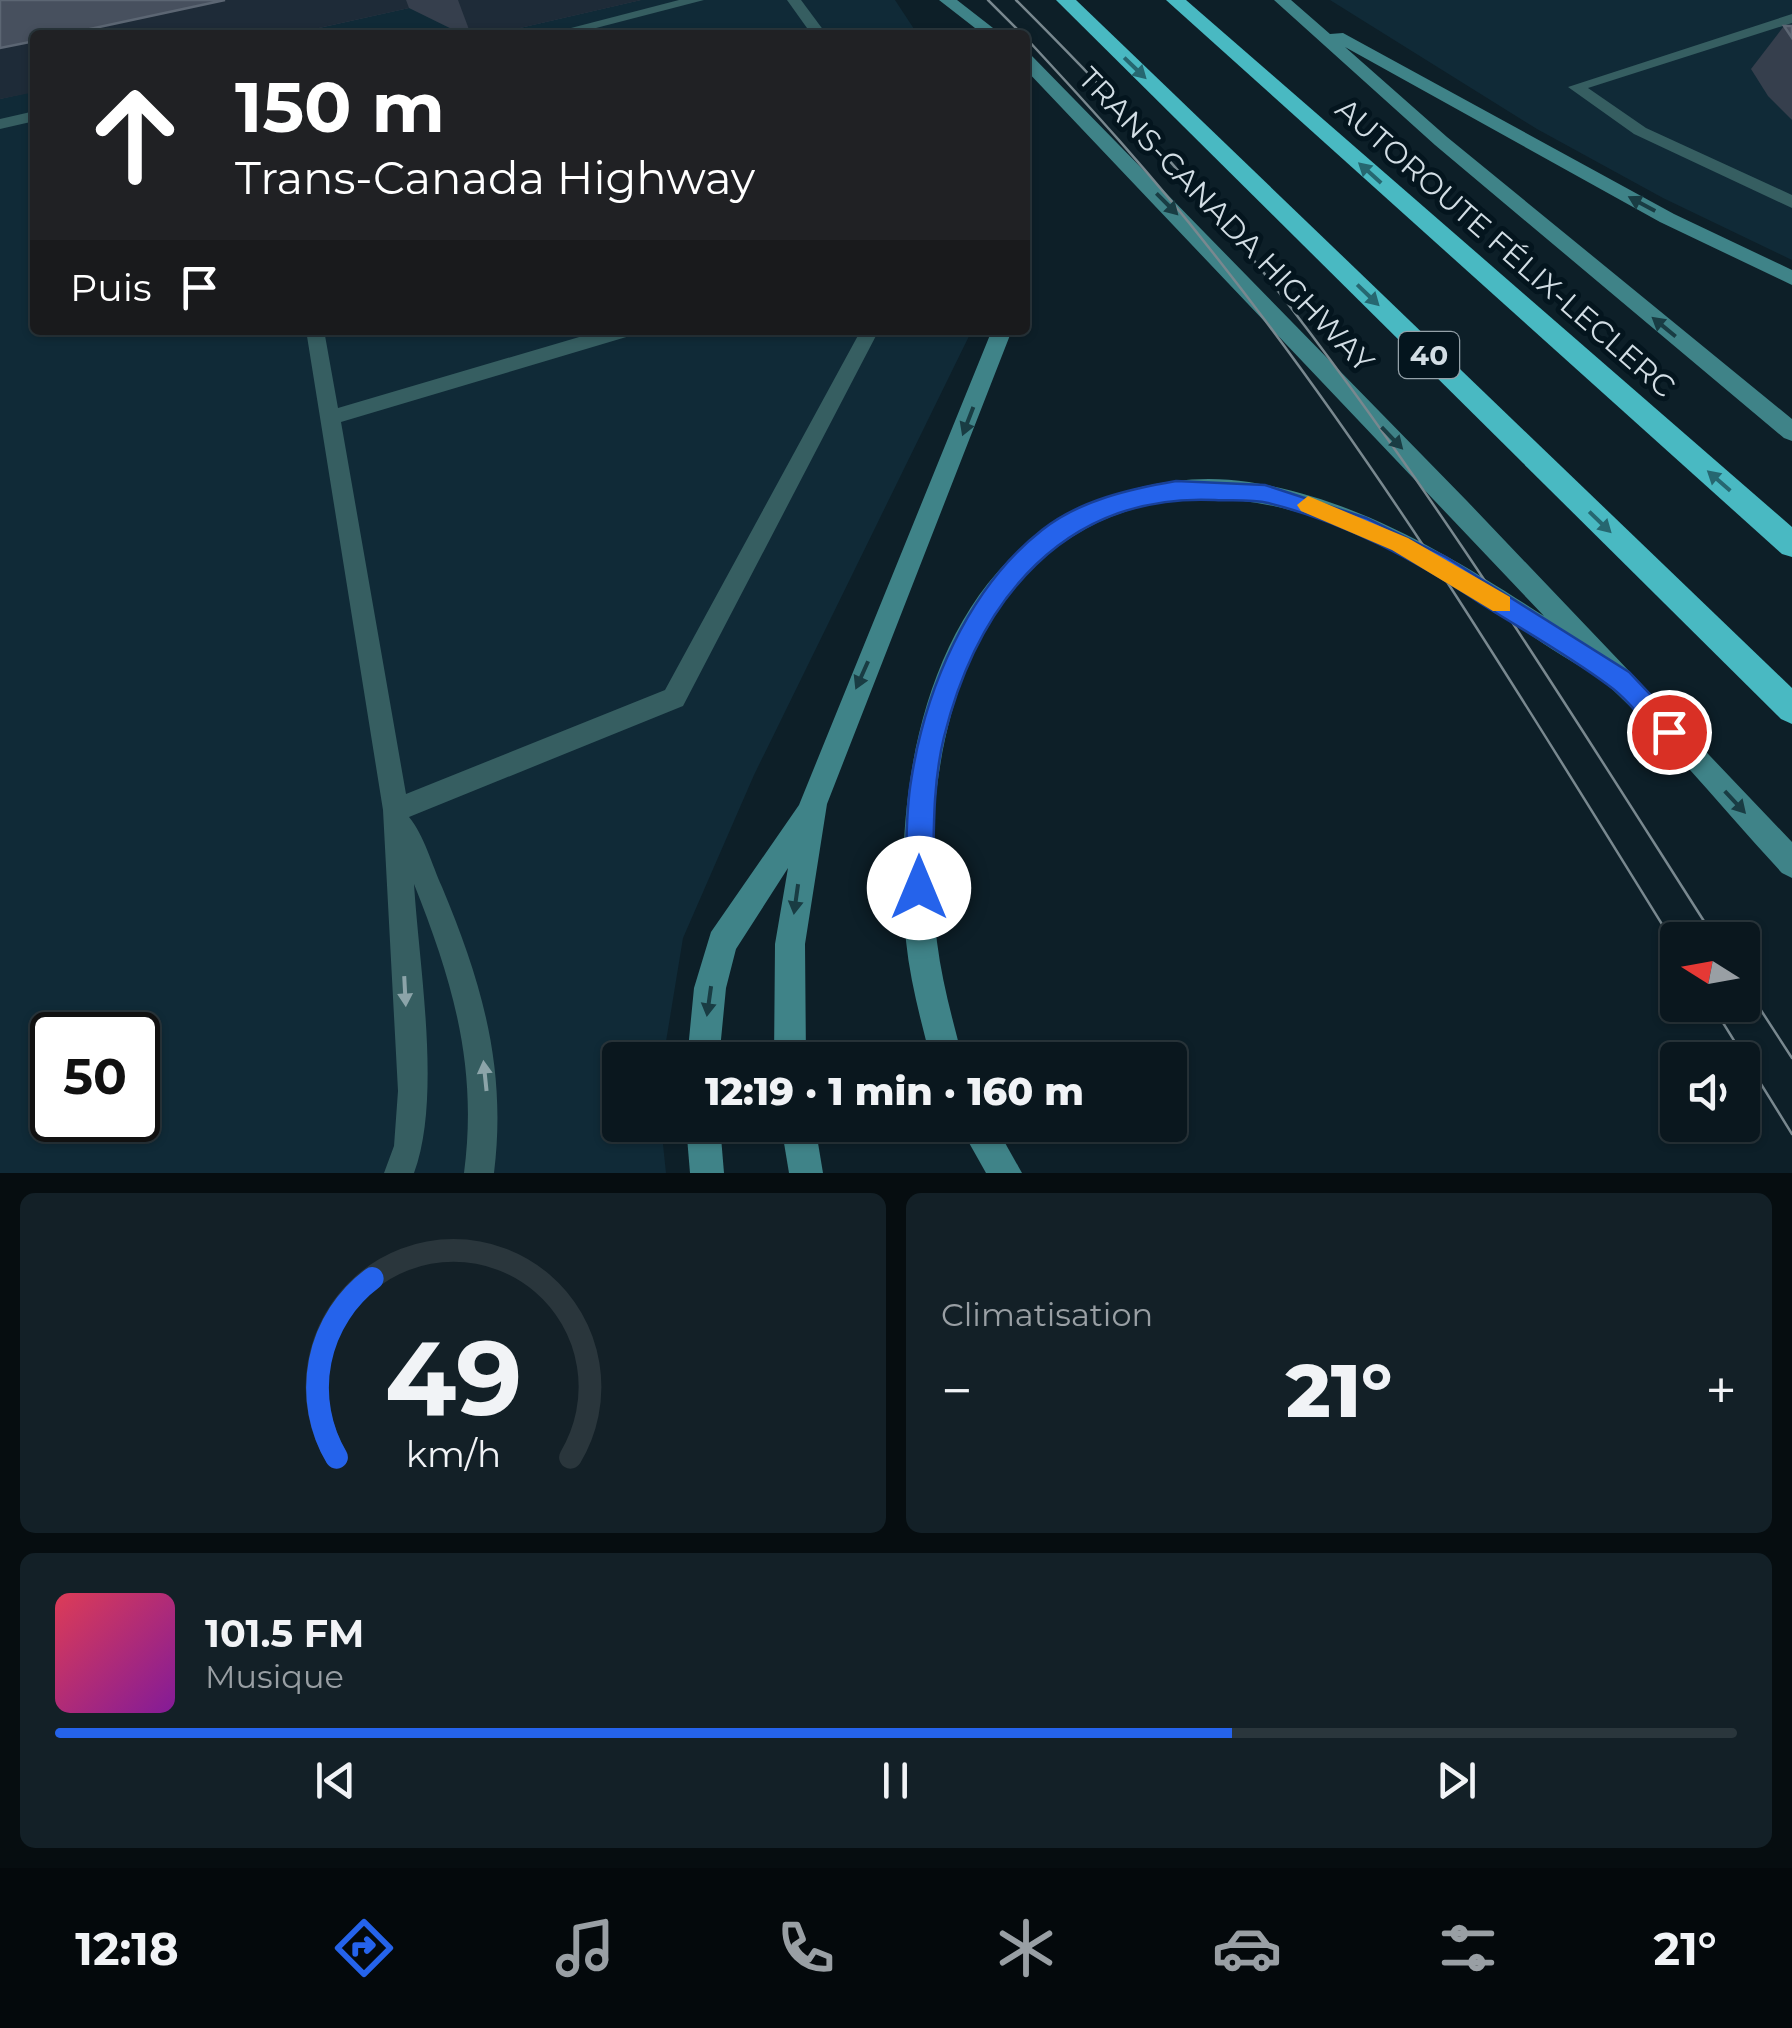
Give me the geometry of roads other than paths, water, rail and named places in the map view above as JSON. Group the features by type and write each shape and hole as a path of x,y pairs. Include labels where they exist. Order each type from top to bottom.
{"highway":[{"name":"40","path":"1066,0 1792,709"},
{"name":"AUTOROUTE FÉLIX-LECLERC","path":"1174,0 1792,545"}],"main road":[{"path":"1282,0 1440,142 1792,432"},
{"path":"950,4 958,30"},
{"path":"950,4 987,30"},
{"path":"1308,21 1652,210 1792,278"},
{"name":"TRANS-CANADA HIGHWAY","path":"1030,65 1792,863"},
{"path":"705,1042 710,988 722,943 813,804 1000,335"},
{"path":"942,1042 930,994 920,922 918,854 932,736 944,689 986,605 1017,566 1050,536 1089,513 1129,498 1176,490 1265,494 1318,508 1438,564 1620,680"},
{"path":"790,1042 790,944 813,804"},
{"path":"704,1142 707,1173"},
{"path":"801,1142 806,1173"},
{"path":"986,1142 1005,1173"}],"lane":[{"path":"572,30 696,0"},
{"path":"794,0 816,30"},
{"path":"1792,18 1576,87 1640,131 1792,202"},
{"path":"0,124 30,117"},
{"path":"316,335 396,810 413,1091 408,1146 399,1173"},
{"path":"330,418 609,335"},
{"path":"396,810 674,698 867,335"},
{"path":"396,810 427,883 479,1039 488,1110 478,1173"}],"tram line":[{"path":"988,0 1018,30"},
{"path":"1016,0 1199,194 1319,344 1495,596 1705,922"},
{"path":"1030,42 1188,221 1336,418 1454,593 1661,922"},
{"path":"1760,1009 1792,1058"},
{"path":"1723,1022 1792,1134"}]}
